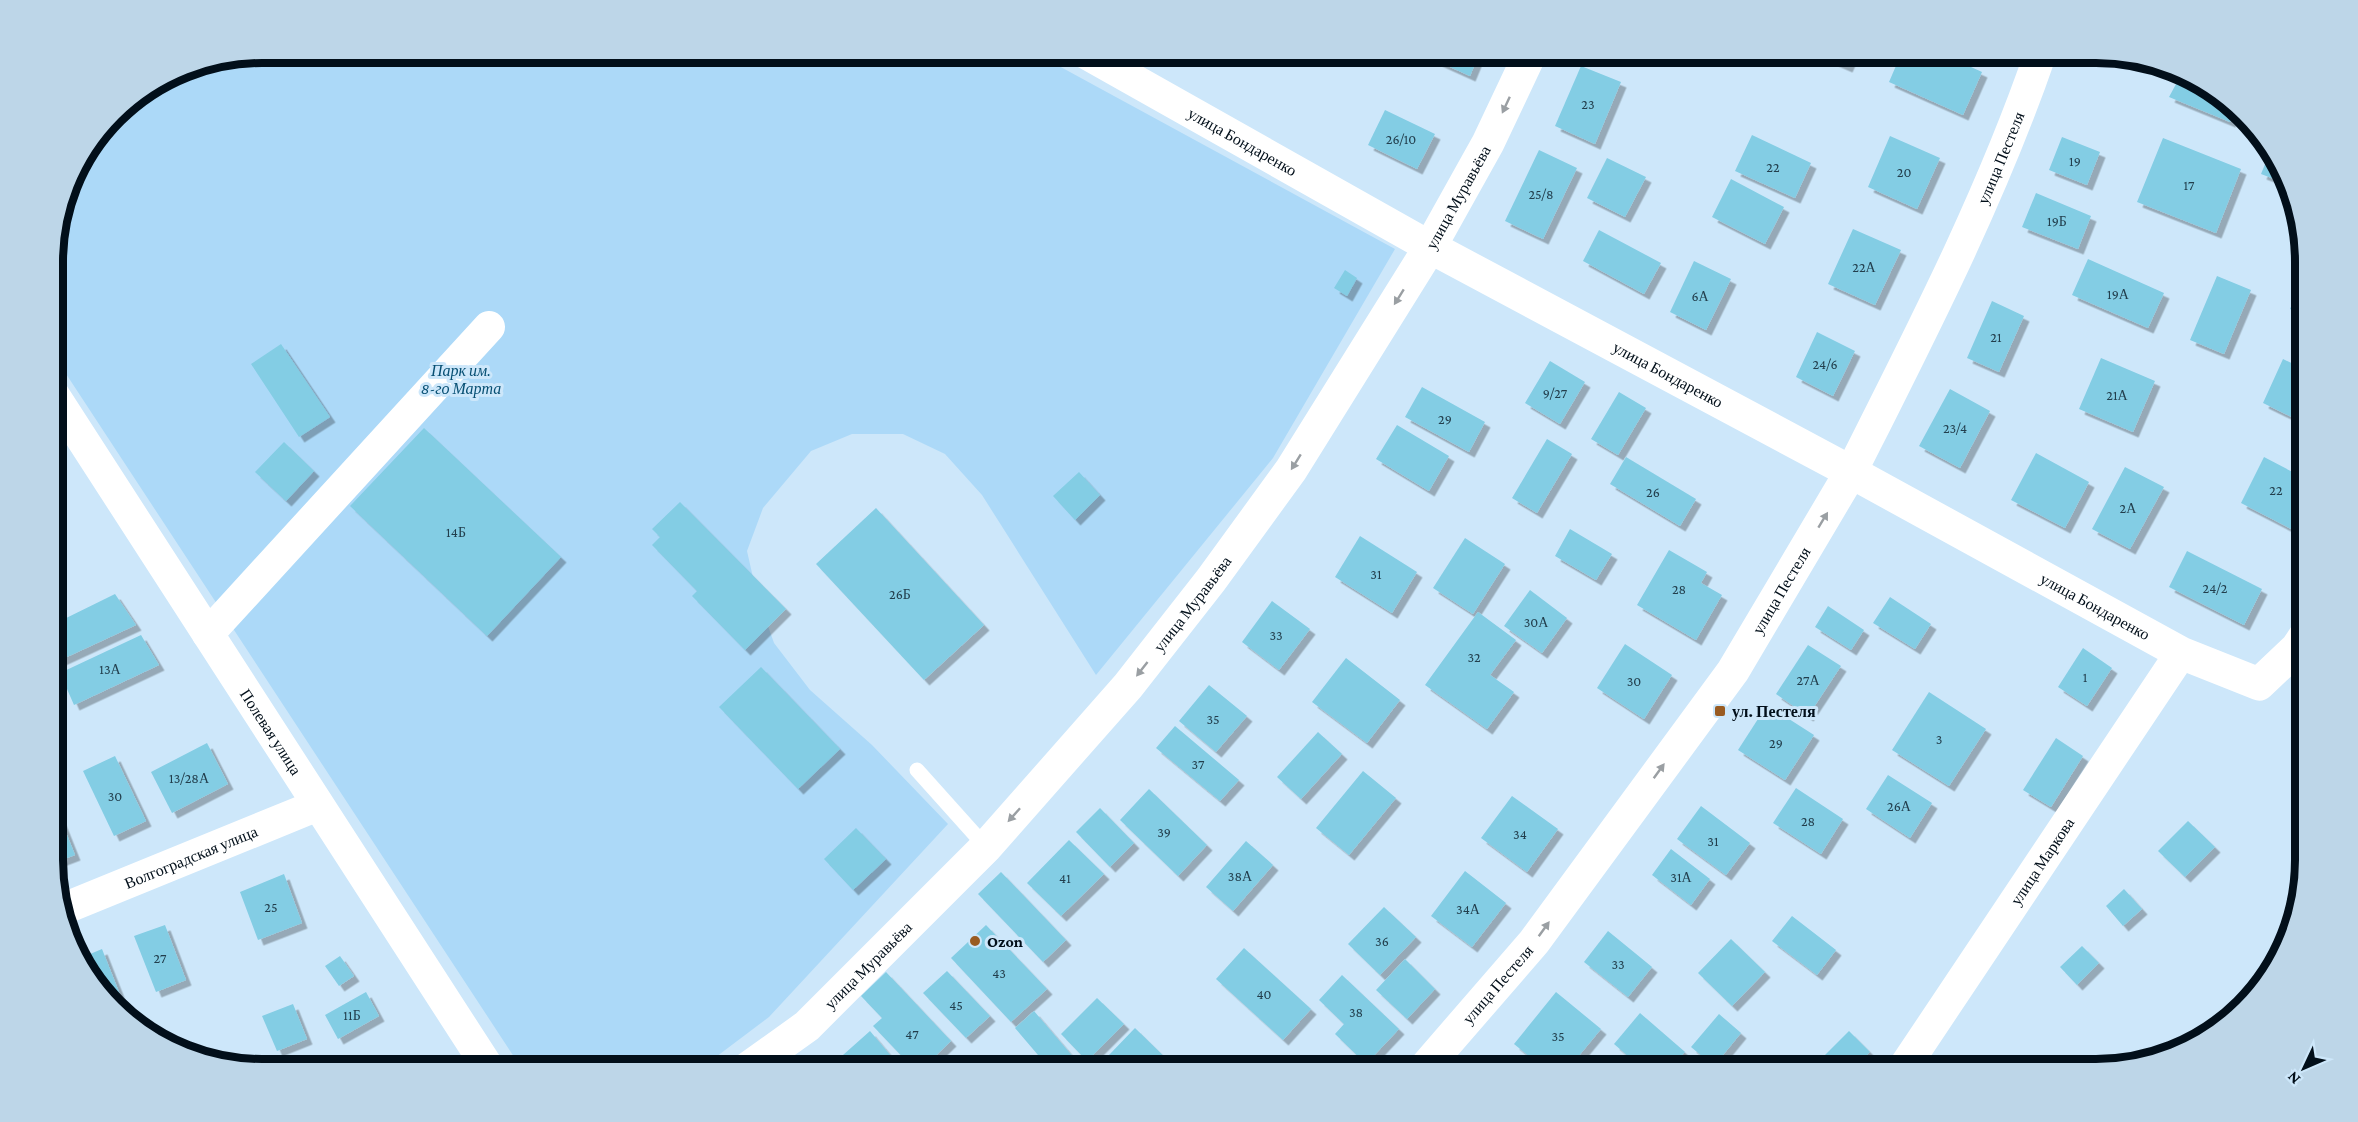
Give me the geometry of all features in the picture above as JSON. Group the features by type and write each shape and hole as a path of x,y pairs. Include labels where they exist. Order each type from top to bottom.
{"street":[{"name":"улица Бондаренко","path":"1104,63 1430,247 1851,472 2181,653 2259,684 2295,650"},
{"name":"улица Муравьёва","path":"761,1059 807,1026 986,847 1128,686 1211,580 1291,470 1430,247 1488,143 1526,63"},
{"name":"улица Пестеля","path":"1434,1059 1534,942 1733,672 1851,472 1958,259 2037,63"},
{"path":"208,634 489,327"},
{"name":"Полевая улица","path":"63,418 208,634 482,1059"},
{"name":"улица Маркова","path":"1910,1059 2181,653"},
{"name":"Волгоградская улица","path":"69,907 318,805"}],"lane":[{"path":"917,770 986,847"}],"green space":[{"name":"Парк им. 8-го Марта","path":"262,63 1053,63 1395,249 1273,458 1096,675 982,495 945,454 903,434 852,434 811,451 763,508 747,551 757,595 774,643 810,690 872,745 948,824 769,1017 713,1059 515,1059 63,369 63,249 70,211 78,186 97,152 112,131 131,112 163,90 186,78 236,65"}],"building":[{"path":"1441,63 1475,63 1470,76"},
{"path":"1897,63 1962,63 1982,72 1963,115 1889,82"},
{"path":"1581,66 1621,82 1595,144 1555,126"},
{"path":"2178,81 2217,104 2232,117 2230,122 2169,97"},
{"path":"1385,110 1435,134 1417,169 1368,145"},
{"path":"1752,135 1811,163 1795,198 1735,171"},
{"path":"1890,136 1940,158 1917,209 1868,187"},
{"path":"2062,137 2100,152 2087,185 2049,170"},
{"path":"2163,138 2241,169 2216,233 2137,202"},
{"path":"1539,150 1577,168 1543,239 1505,221"},
{"path":"1607,158 1646,177 1625,217 1587,198"},
{"path":"2266,161 2277,180 2261,174"},
{"path":"1731,179 1784,207 1765,244 1712,217"},
{"path":"2036,193 2091,216 2078,249 2022,227"},
{"path":"1853,229 1901,250 1875,305 1828,284"},
{"path":"1599,230 1661,263 1644,294 1583,261"},
{"path":"2088,259 2164,293 2148,328 2072,295"},
{"path":"1694,261 1731,279 1706,330 1670,312"},
{"path":"1345,270 1357,278 1347,296 1334,288"},
{"path":"2217,276 2251,290 2224,354 2190,340"},
{"path":"2295,298 2295,311 2290,309"},
{"path":"1992,301 2024,316 1999,372 1967,358"},
{"path":"1817,332 1855,351 1833,396 1796,377"},
{"path":"281,344 330,417 299,437 251,364"},
{"path":"2101,358 2155,381 2133,432 2079,409"},
{"path":"2283,359 2295,365 2295,419 2263,403"},
{"path":"1550,361 1585,382 1560,424 1525,403"},
{"path":"1422,387 1485,422 1469,452 1405,417"},
{"path":"1950,389 1990,411 1960,468 1919,446"},
{"path":"1619,392 1646,408 1618,455 1591,439"},
{"path":"1397,425 1449,456 1429,491 1376,459"},
{"path":"424,428 561,557 487,636 350,506"},
{"path":"1547,439 1572,454 1537,513 1512,498"},
{"path":"284,442 314,471 286,501 255,472"},
{"path":"2036,453 2089,482 2065,528 2011,500"},
{"path":"1626,457 1696,499 1680,526 1610,484"},
{"path":"2264,457 2295,473 2295,531 2241,503"},
{"path":"2125,467 2164,487 2130,549 2092,529"},
{"path":"1079,472 1100,495 1075,520 1053,496"},
{"path":"680,502 786,609 745,650 692,596 697,591 652,545 660,537 652,529"},
{"path":"876,508 984,625 924,680 816,564"},
{"path":"1570,529 1612,554 1596,580 1555,556"},
{"path":"1360,536 1417,572 1392,613 1335,577"},
{"path":"1465,538 1505,564 1473,614 1433,588"},
{"path":"1669,550 1707,572 1701,583 1722,595 1696,640 1637,605"},
{"path":"2187,551 2262,589 2244,625 2169,587"},
{"path":"1530,590 1567,618 1542,653 1504,626"},
{"path":"115,594 136,625 63,659 63,620"},
{"path":"1890,597 1931,624 1915,649 1873,623"},
{"path":"1272,601 1310,629 1279,670 1242,642"},
{"path":"1828,606 1864,630 1851,650 1815,627"},
{"path":"1478,612 1516,640 1490,675 1514,692 1487,729 1425,685"},
{"path":"141,635 159,665 74,705 63,680 63,672"},
{"path":"1625,644 1672,675 1644,719 1597,688"},
{"path":"1808,645 1841,666 1808,716 1776,694"},
{"path":"2083,648 2112,668 2087,706 2058,687"},
{"path":"1346,658 1400,700 1367,743 1312,702"},
{"path":"761,667 840,749 798,789 719,707"},
{"path":"1209,685 1247,716 1216,752 1179,721"},
{"path":"1929,692 1986,729 1949,786 1892,750"},
{"path":"1767,705 1814,735 1785,780 1738,750"},
{"path":"1175,726 1239,780 1220,801 1156,748"},
{"path":"1318,732 1342,754 1301,799 1277,777"},
{"path":"2056,738 2083,756 2051,807 2023,790"},
{"path":"207,743 228,784 172,813 151,772"},
{"path":"115,756 146,821 114,836 83,771"},
{"path":"1363,771 1396,798 1349,855 1316,828"},
{"path":"1888,775 1932,803 1910,838 1866,809"},
{"path":"1796,788 1843,819 1821,854 1773,823"},
{"path":"1149,789 1207,845 1178,876 1120,820"},
{"path":"1512,796 1558,829 1527,872 1481,838"},
{"path":"1701,806 1750,843 1726,875 1677,839"},
{"path":"1100,808 1134,843 1110,867 1076,832"},
{"path":"2188,821 2215,847 2185,877 2158,851"},
{"path":"63,825 75,855 63,860"},
{"path":"856,828 886,859 853,890 824,859"},
{"path":"1069,840 1104,874 1061,916 1027,883"},
{"path":"1246,841 1273,865 1233,911 1206,887"},
{"path":"1671,849 1710,879 1691,905 1652,875"},
{"path":"1465,871 1506,903 1472,947 1431,916"},
{"path":"1001,872 1066,940 1043,962 978,894"},
{"path":"284,874 302,923 258,940 240,892"},
{"path":"2124,889 2142,909 2123,926 2106,906"},
{"path":"1384,907 1416,937 1380,975 1348,944"},
{"path":"1792,916 1836,950 1817,975 1772,941"},
{"path":"165,925 186,980 156,992 134,936"},
{"path":"986,925 1047,989 1011,1022 951,958"},
{"path":"1608,931 1652,967 1628,997 1584,962"},
{"path":"1731,939 1765,972 1732,1006 1698,973"},
{"path":"2082,946 2099,963 2077,985 2060,967"},
{"path":"1244,948 1311,1009 1283,1040 1216,979"},
{"path":"102,949 123,1003 104,981 88,955"},
{"path":"340,956 354,976 339,986 325,966"},
{"path":"1405,959 1435,989 1407,1019 1376,990"},
{"path":"947,971 990,1016 966,1038 923,993"},
{"path":"886,972 951,1041 932,1059 904,1059 873,1026 882,1018 861,996"},
{"path":"1342,975 1399,1029 1371,1059 1361,1059 1335,1034 1344,1024 1319,1000"},
{"path":"366,992 379,1016 338,1039 325,1015"},
{"path":"1556,992 1601,1029 1576,1059 1533,1059 1514,1044"},
{"path":"1097,998 1124,1024 1089,1059 1085,1059 1061,1034"},
{"path":"293,1004 307,1039 277,1051 262,1016"},
{"path":"1034,1011 1075,1059 1041,1059 1015,1028"},
{"path":"1640,1013 1685,1052 1678,1059 1631,1059 1614,1044"},
{"path":"1719,1014 1741,1033 1720,1059 1706,1059 1691,1047"},
{"path":"1135,1028 1167,1059 1113,1059 1109,1055"},
{"path":"870,1031 894,1059 838,1059"},
{"path":"1849,1031 1870,1052 1863,1059 1821,1059"}],"place":[{"name":"ул. Пестеля","path":"1720,711"},
{"name":"Ozon","path":"975,941"}]}
